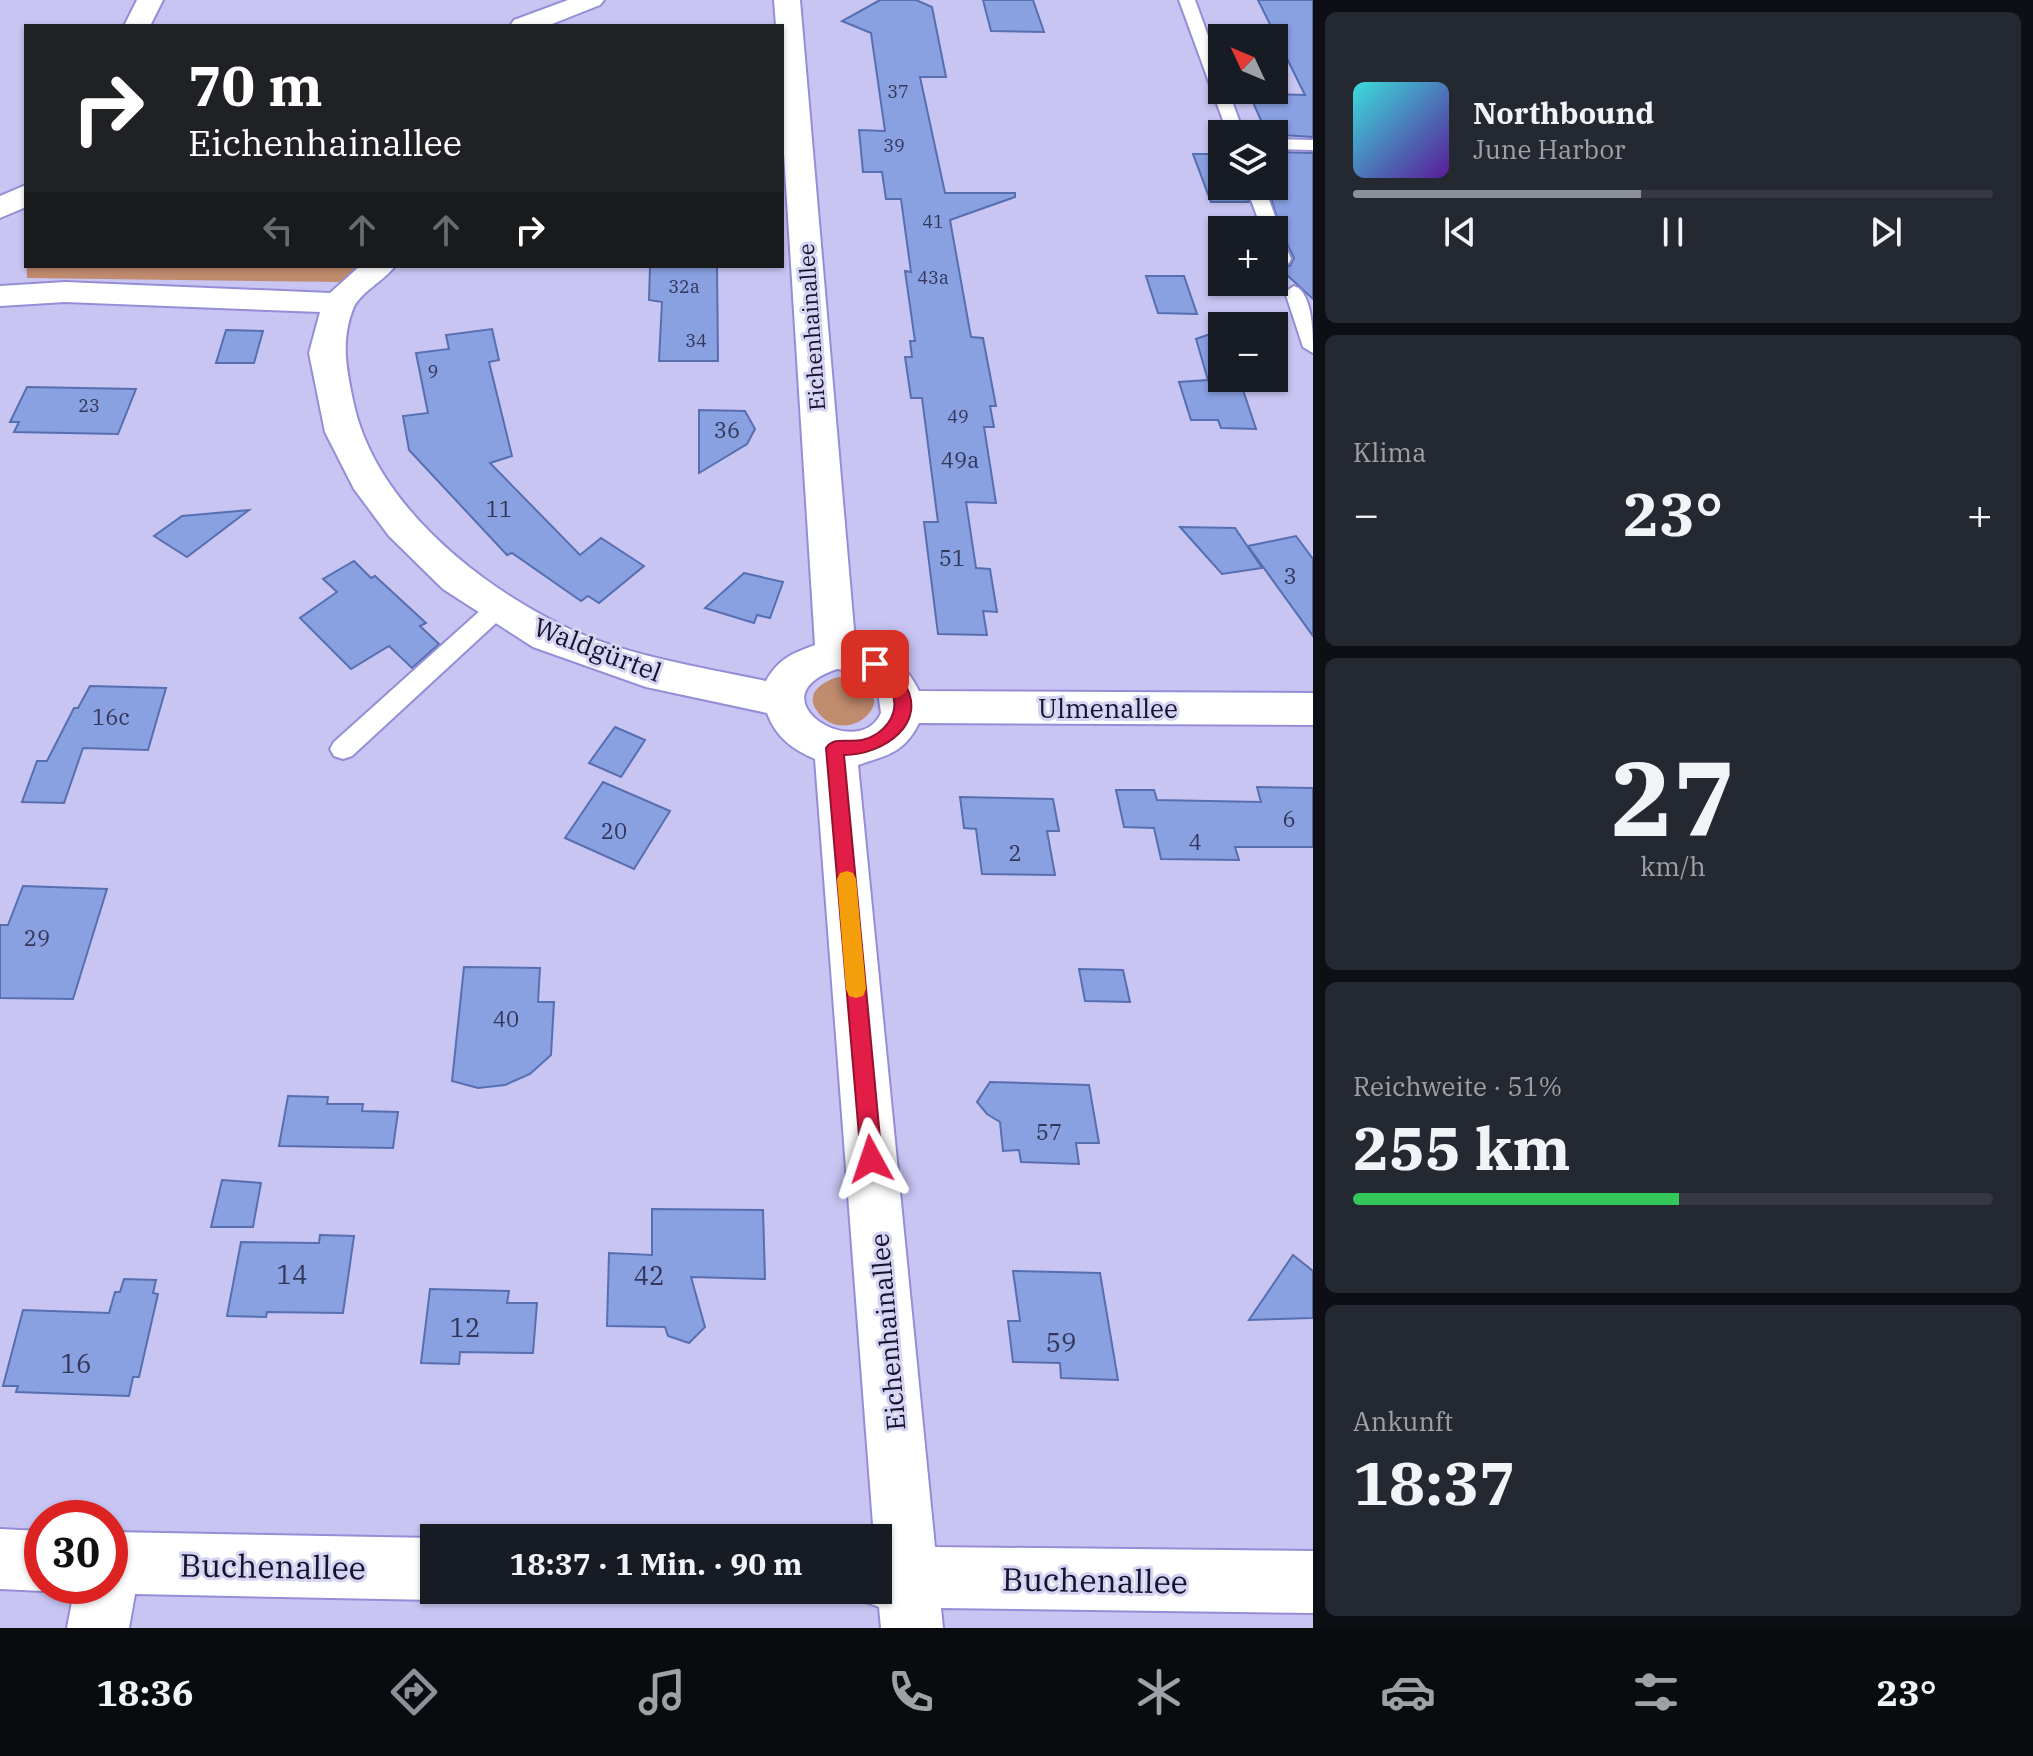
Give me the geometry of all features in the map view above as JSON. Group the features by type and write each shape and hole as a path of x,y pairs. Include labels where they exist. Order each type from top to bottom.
{"street":[{"path":"138,24 150,0"},
{"path":"528,24 591,0"},
{"name":"Eichenhainallee","path":"787,0 836,654"},
{"path":"0,209 24,195"},
{"path":"0,296 65,292 338,303 377,268"},
{"name":"Waldgürtel","path":"338,303 326,353 343,432 367,480 402,527 446,569 547,636 646,671 781,700"},
{"path":"836,654 856,656 875,664 891,676 900,690 903,707 898,725 883,740 860,748 835,748 814,742 797,731 786,716 781,700 785,682 796,668 814,658 836,654"},
{"name":"Ulmenallee","path":"903,707 1313,709"},
{"name":"Eichenhainallee","path":"835,748 900,1594"},
{"path":"0,1559 24,1560"},
{"name":"Buchenallee","path":"128,1565 420,1569"},
{"name":"Buchenallee","path":"900,1594 1313,1582"},
{"path":"98,1628 103,1604"}],"lane":[{"path":"1187,0 1231,120"},
{"path":"1288,144 1313,145"},
{"path":"1294,292 1313,347"},
{"path":"343,749 500,606"}],"shaded area":[{"path":"27,268 354,268 342,282 27,278"},
{"path":"839,677 861,683 872,692 874,703 868,714 858,722 845,726 830,723 817,711 813,699 817,689"}],"building":[{"path":"880,0 916,0 932,7 946,77 920,77 945,193 1015,193 1015,197 950,220 971,337 983,338 996,406 990,406 994,427 984,427 996,503 966,502 976,568 990,569 997,612 983,611 987,635 938,634 924,522 938,522 922,398 911,398 905,357 912,357 910,341 915,341 905,271 911,272 901,199 886,199 882,172 863,172 859,130 885,131 871,33 842,21"},
{"path":"983,0 1033,0 1044,32 991,31"},
{"path":"1258,0 1313,0 1313,137 1288,135 1288,120 1261,120 1254,104 1288,104 1288,95 1305,95 1288,61 1288,24 1270,24"},
{"path":"1288,152 1313,153 1313,299 1288,276 1288,266 1294,258 1288,246 1288,216 1277,216 1271,200 1288,200"},
{"path":"1193,154 1208,154 1208,194"},
{"path":"1210,200 1249,202 1211,202"},
{"path":"650,268 717,268 718,361 659,361 662,302 649,300"},
{"path":"1146,276 1184,276 1197,314 1158,313"},
{"path":"492,329 499,360 489,362 512,456 490,463 580,555 601,538 644,566 599,603 588,596 581,601 512,553 507,555 409,450 403,416 428,413 416,353 449,349 446,335"},
{"path":"226,330 263,331 254,363 216,363"},
{"path":"1208,335 1208,380 1196,339"},
{"path":"1208,380 1208,392 1244,392 1256,429 1221,428 1218,420 1191,420 1179,382"},
{"path":"27,387 136,389 118,434 14,432 19,422 10,422"},
{"path":"699,410 745,411 755,429 747,444 699,473"},
{"path":"249,510 187,557 154,536 182,516"},
{"path":"1180,527 1235,528 1262,568 1222,574"},
{"path":"1296,536 1313,559 1313,636 1248,546"},
{"path":"354,561 426,623 420,626 439,644 412,668 389,646 351,669 300,618 337,592 323,579"},
{"path":"744,573 783,582 770,618 757,615 754,623 705,608"},
{"path":"90,686 166,688 148,750 83,748 64,803 22,802 37,761 47,761 74,708 78,708"},
{"path":"615,727 645,740 621,777 589,763"},
{"path":"603,782 670,811 634,869 565,838"},
{"path":"1257,787 1313,788 1313,847 1235,847 1239,860 1161,859 1154,828 1124,827 1116,790 1154,790 1157,800 1261,802"},
{"path":"960,797 1053,799 1059,831 1047,831 1055,875 982,874 976,829 964,828"},
{"path":"23,886 107,889 73,999 0,998 0,925 8,925"},
{"path":"464,967 540,968 538,1002 554,1002 551,1055 530,1074 505,1085 478,1088 452,1081"},
{"path":"1079,969 1123,970 1130,1002 1085,1001"},
{"path":"990,1082 1089,1085 1099,1143 1076,1143 1079,1164 1021,1162 1019,1150 1003,1151 1000,1122 987,1114 977,1102"},
{"path":"288,1096 328,1097 327,1104 363,1104 362,1111 398,1112 393,1148 279,1146"},
{"path":"222,1180 261,1183 253,1227 211,1227"},
{"path":"652,1209 763,1210 765,1279 691,1277 705,1327 689,1343 668,1336 665,1327 607,1326 609,1253 652,1255"},
{"path":"320,1235 354,1236 343,1313 267,1312 266,1317 227,1316 241,1242 319,1243"},
{"path":"1293,1255 1313,1271 1313,1318 1249,1320"},
{"path":"1013,1271 1100,1273 1118,1380 1061,1378 1060,1363 1013,1362 1008,1321 1020,1321"},
{"path":"124,1279 156,1280 153,1293 158,1294 139,1377 133,1377 129,1396 16,1392 18,1386 3,1386 23,1310 109,1313 115,1292 120,1292"},
{"path":"430,1289 509,1291 507,1303 537,1303 533,1353 460,1352 459,1364 421,1363"}],"slow traffic":[{"path":"847,879 856,989"}],"route":[{"path":"871,1159 835,748 860,748 883,740 898,725 903,707 900,690 891,676 875,664"}]}
